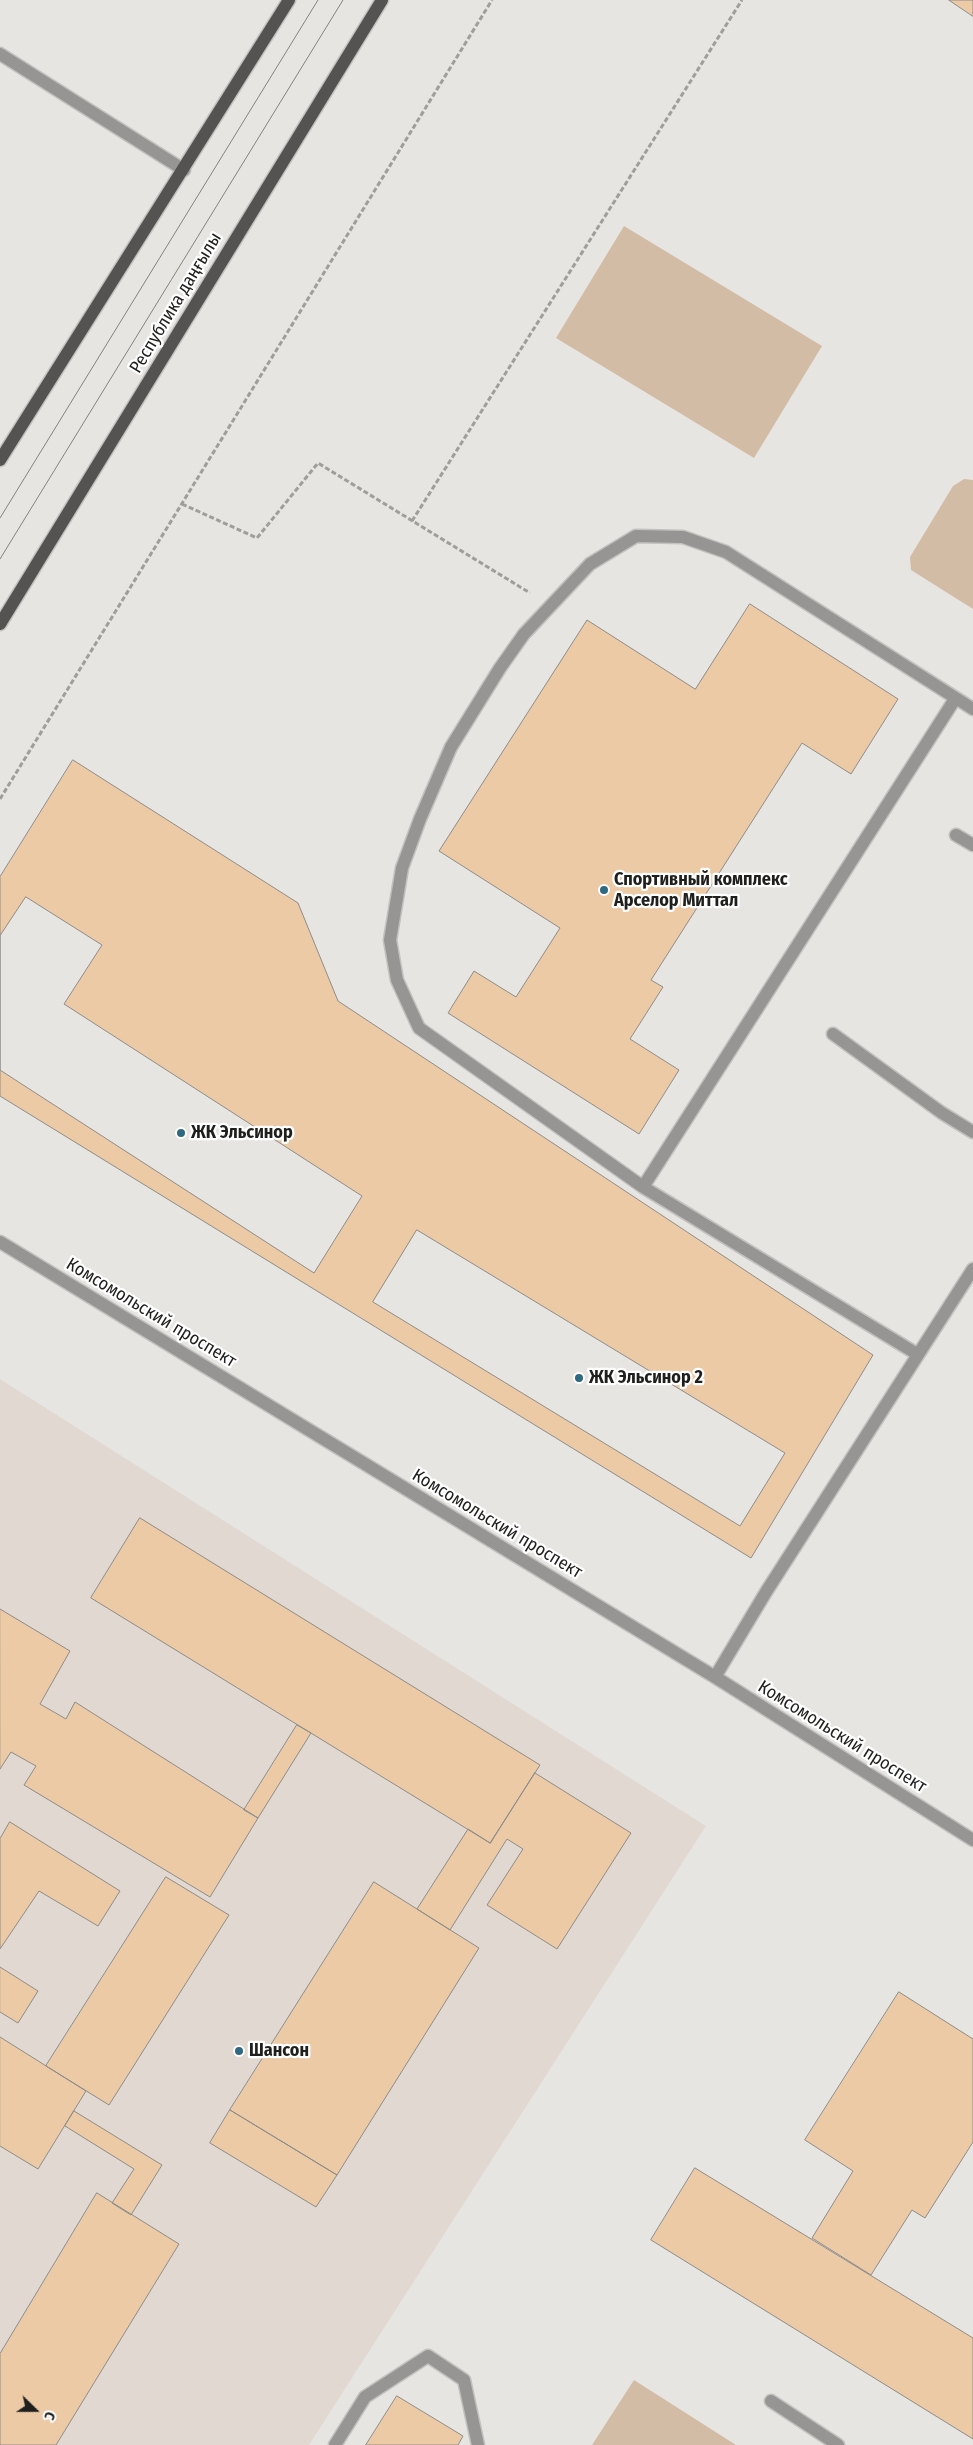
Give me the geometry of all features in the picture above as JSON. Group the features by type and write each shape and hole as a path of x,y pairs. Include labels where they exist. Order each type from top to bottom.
{"main road":[{"path":"0,460 184,170 289,0"},
{"name":"Республика даңғылы","path":"0,624 382,0"}],"street":[{"path":"0,54 184,170"},
{"path":"917,1354 643,1187 419,1028 397,980 390,940 402,868 434,781 451,747 500,668 524,634 590,564 636,536 684,536 726,552 973,709"},
{"path":"643,1187 956,699"},
{"path":"956,835 973,845"},
{"path":"832,1034 942,1113 973,1132"},
{"name":"Комсомольский проспект","path":"0,1242 715,1677 973,1840"},
{"path":"715,1677 766,1592 973,1269"},
{"path":"336,2445 365,2397 428,2356 464,2380 478,2445"},
{"path":"771,2402 838,2445"}],"path":[{"path":"0,799 492,0"},
{"path":"412,521 742,0"},
{"path":"182,504 257,538 318,463 552,606"}],"shaded area":[{"path":"624,226 822,346 754,458 556,338"},
{"path":"964,479 973,480 973,609 911,570 910,557 953,486"},
{"path":"0,1379 706,1826 309,2445 0,2445"},
{"path":"634,2380 736,2445 592,2445"}],"building":[{"path":"949,0 973,0 973,16"},
{"name":"Спортивный комплекс Арселор Миттал","path":"750,604 898,699 851,774 802,743 651,980 663,987 630,1039 679,1070 639,1134 448,1013 474,971 516,997 560,928 439,851 587,620 695,689"},
{"path":"73,760 298,903 338,1001 873,1355 751,1558 0,1096 0,877"},
{"name":"ЖК Эльсинор","path":"26,897 102,945 64,1004 362,1196 314,1273 0,1070 0,936"},
{"name":"ЖК Эльсинор 2","path":"417,1230 785,1453 740,1526 373,1302"},
{"path":"140,1518 540,1765 490,1843 91,1598"},
{"path":"0,1609 70,1651 40,1704 66,1719 75,1702 258,1818 210,1897 24,1785 36,1766 11,1752 0,1769"},
{"path":"297,1725 311,1733 258,1818 244,1810"},
{"path":"535,1773 631,1833 557,1949 487,1905 523,1849 507,1839 450,1930 417,1909 468,1829 490,1843"},
{"path":"10,1822 120,1891 98,1926 39,1891 0,1949 0,1839"},
{"path":"166,1877 229,1915 109,2105 46,2066"},
{"path":"374,1882 479,1948 337,2175 230,2110"},
{"path":"0,1967 38,1991 18,2023 0,2012"},
{"path":"899,1992 973,2039 973,2142 925,2218 912,2210 871,2275 812,2238 853,2171 805,2140"},
{"path":"0,2037 86,2091 38,2169 0,2146"},
{"path":"230,2110 337,2175 316,2207 210,2143"},
{"path":"74,2111 162,2165 131,2215 112,2203 134,2169 65,2126"},
{"path":"695,2168 973,2338 973,2439 651,2240"},
{"path":"97,2193 179,2244 56,2445 0,2445 0,2354"},
{"path":"397,2396 463,2436 458,2445 366,2445"}],"tram line":[{"path":"0,518 318,0"},
{"path":"0,559 343,0"}],"place":[{"name":"Спортивный комплекс Арселор Миттал","path":"604,890"},
{"name":"ЖК Эльсинор","path":"181,1133"},
{"name":"ЖК Эльсинор 2","path":"579,1378"},
{"name":"Шансон","path":"239,2051"}]}
